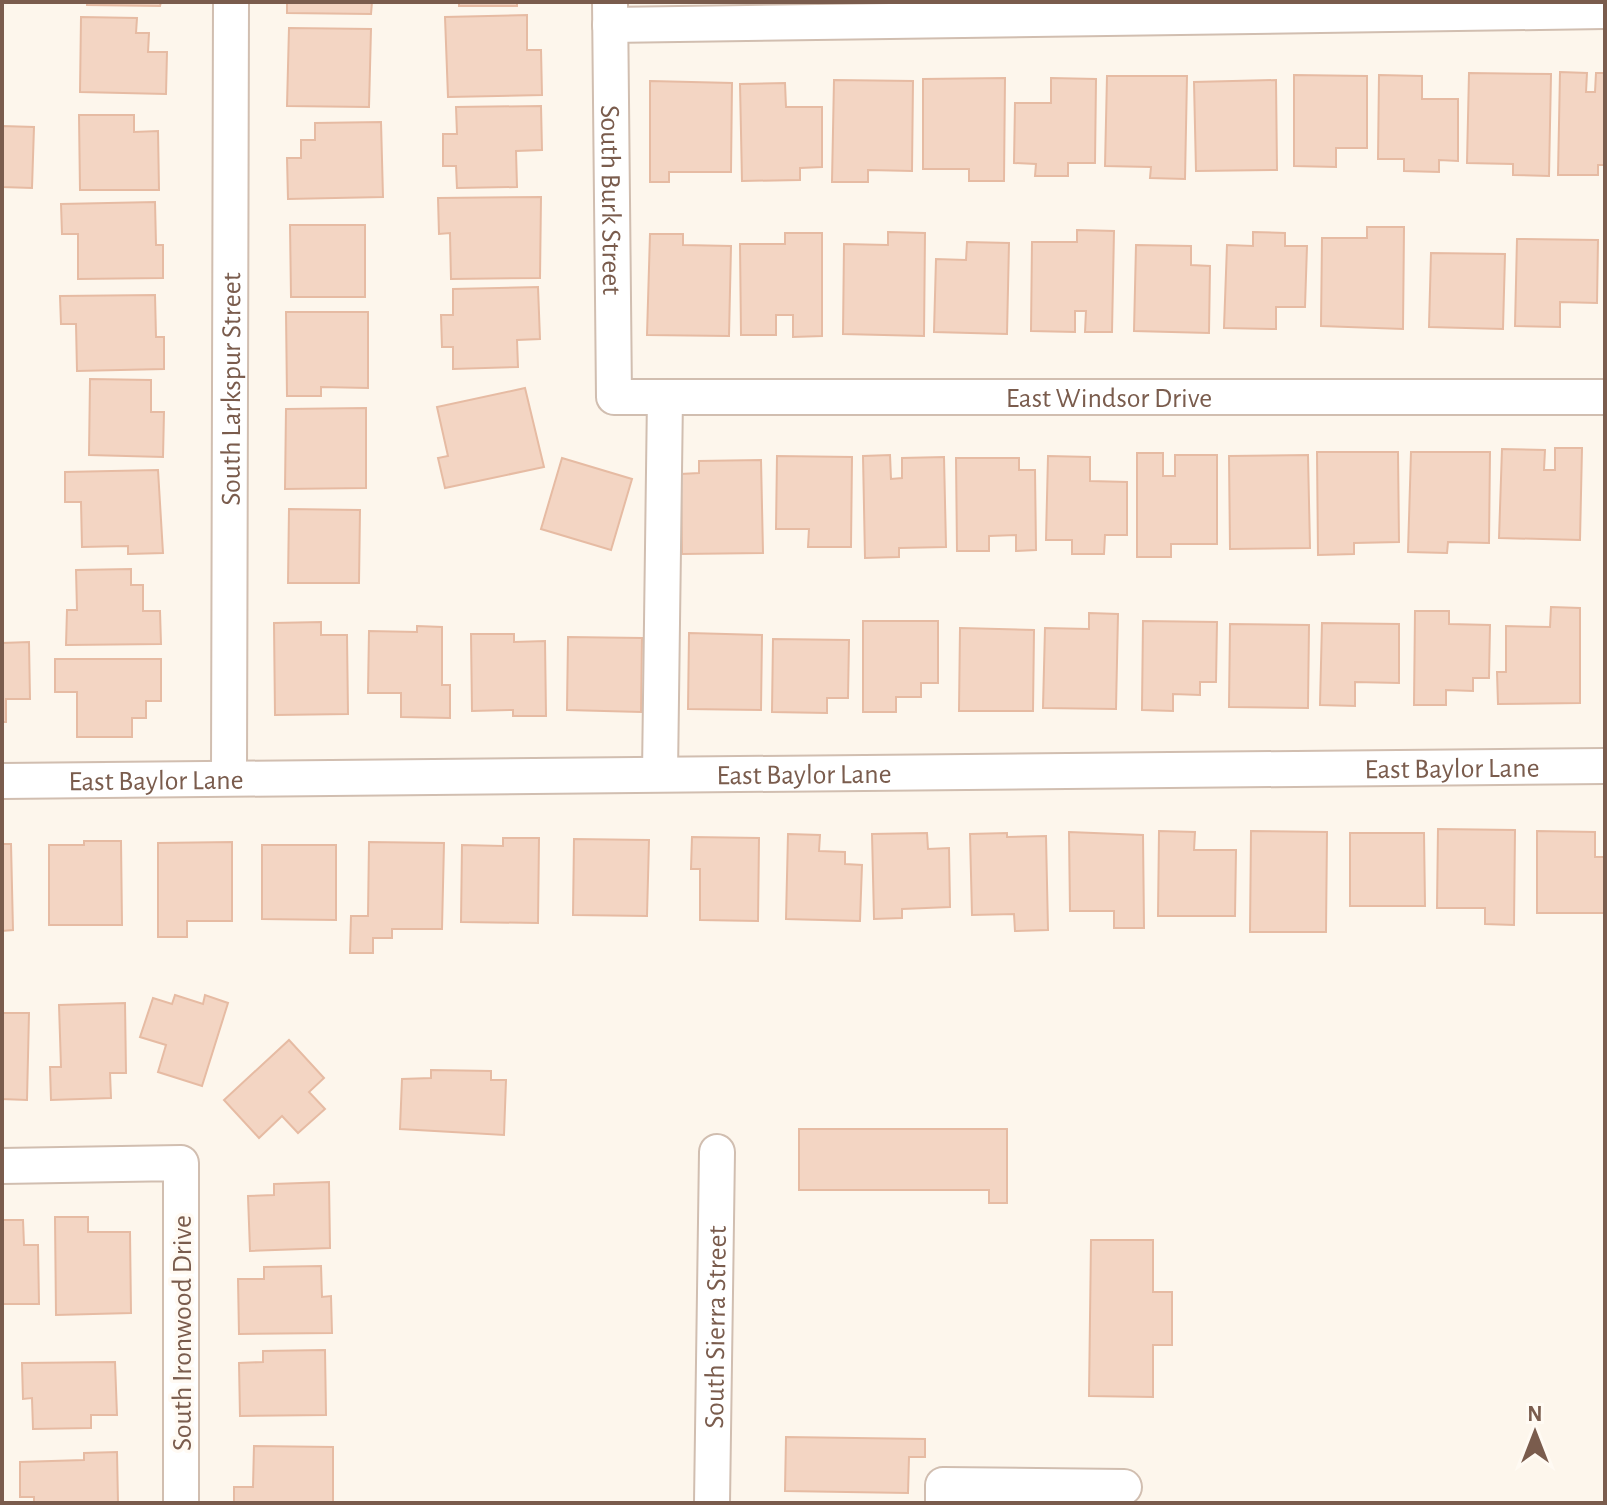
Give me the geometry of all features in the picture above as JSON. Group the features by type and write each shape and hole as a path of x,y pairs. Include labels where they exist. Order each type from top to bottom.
{"street":[{"name":"South Larkspur Street","path":"229,777 231,2"},
{"path":"610,14 1605,11"},
{"name":"South Burk Street","path":"610,14 614,397"},
{"name":"East Windsor Drive","path":"614,397 1605,397"},
{"path":"660,774 665,397"},
{"name":"East Baylor Lane","path":"2,781 1605,766"},
{"name":"South Sierra Street","path":"712,1503 717,1152"},
{"name":"South Ironwood Drive","path":"2,1166 181,1163 181,1503"},
{"path":"943,1503 943,1485 1124,1487"}],"building":[{"path":"87,2 161,2 160,6 87,5"},
{"path":"287,2 372,2 371,14 287,13"},
{"path":"459,2 517,2 517,6 459,6"},
{"path":"527,15 527,50 541,50 542,95 448,97 445,17"},
{"path":"81,17 137,18 136,33 149,33 148,52 167,52 166,94 80,92"},
{"path":"289,28 371,29 369,107 287,106"},
{"path":"1560,72 1587,73 1586,92 1595,92 1596,73 1605,73 1605,165 1598,165 1598,175 1558,175"},
{"path":"1469,73 1551,74 1549,176 1513,175 1513,164 1467,163"},
{"path":"1294,75 1367,76 1367,148 1336,148 1336,167 1294,166"},
{"path":"1379,75 1422,76 1422,99 1458,99 1458,161 1439,160 1439,172 1404,171 1404,159 1378,159"},
{"path":"1107,76 1187,76 1185,179 1150,178 1151,167 1105,166"},
{"path":"1005,78 1004,181 969,181 969,169 923,169 923,79"},
{"path":"1051,78 1096,79 1095,163 1068,163 1068,176 1035,176 1036,164 1014,163 1015,103 1051,103"},
{"path":"834,80 913,81 912,171 868,170 868,182 832,182"},
{"path":"1276,80 1277,170 1196,171 1194,82"},
{"path":"650,81 732,83 731,172 669,172 669,182 650,182"},
{"path":"785,83 786,107 822,107 822,167 800,168 800,180 742,181 740,84"},
{"path":"541,106 542,150 516,151 517,187 457,188 456,166 443,166 443,134 457,134 456,107"},
{"path":"79,115 134,115 134,132 158,131 159,190 80,190"},
{"path":"381,122 383,197 288,199 287,158 301,158 301,140 315,140 315,123"},
{"path":"2,126 34,127 32,188 2,187"},
{"path":"541,197 540,278 451,279 450,233 439,234 438,198"},
{"path":"155,202 156,245 163,245 163,278 78,279 78,234 62,234 61,204"},
{"path":"290,225 365,225 365,297 291,297"},
{"path":"1367,227 1404,227 1403,329 1321,326 1322,238 1367,238"},
{"path":"1077,230 1114,231 1112,332 1085,332 1086,311 1075,311 1075,332 1031,331 1032,242 1077,242"},
{"path":"888,232 925,233 924,336 843,334 844,244 888,245"},
{"path":"1253,232 1285,233 1285,246 1307,246 1305,307 1276,307 1276,329 1224,328 1227,245 1253,246"},
{"path":"785,233 822,233 822,336 793,337 793,315 776,315 776,335 741,335 740,244 785,244"},
{"path":"650,234 683,234 683,245 731,246 729,336 647,335"},
{"path":"1517,239 1598,240 1597,303 1560,302 1560,327 1515,326"},
{"path":"967,242 1009,243 1007,334 934,332 936,259 966,260"},
{"path":"1136,245 1191,246 1191,265 1210,266 1209,333 1134,331"},
{"path":"1431,253 1505,254 1503,329 1429,327"},
{"path":"538,287 540,339 517,340 518,367 453,369 453,347 442,347 441,315 453,315 453,289"},
{"path":"155,295 156,337 164,337 164,369 77,371 76,324 61,324 60,296"},
{"path":"286,312 368,312 368,388 321,387 321,396 287,396"},
{"path":"90,379 151,380 151,412 164,412 163,457 89,455"},
{"path":"525,388 544,467 445,488 438,458 448,456 437,407"},
{"path":"366,408 366,488 285,489 286,409"},
{"path":"1555,448 1582,448 1580,540 1499,538 1502,449 1545,450 1544,470 1555,470"},
{"path":"1317,452 1398,452 1399,542 1354,543 1354,554 1318,555"},
{"path":"1411,452 1490,452 1489,543 1448,542 1447,553 1408,552"},
{"path":"1137,453 1163,453 1163,476 1175,476 1175,455 1217,455 1217,544 1171,544 1171,557 1137,557"},
{"path":"890,455 891,479 902,478 902,458 944,457 946,547 899,548 899,557 865,558 863,456"},
{"path":"1308,455 1310,548 1230,549 1229,456"},
{"path":"777,456 852,457 851,547 808,547 809,529 776,529"},
{"path":"1048,456 1090,457 1090,481 1127,482 1127,535 1105,535 1104,554 1072,554 1072,540 1046,540"},
{"path":"562,458 632,479 611,550 541,529"},
{"path":"956,458 1019,458 1019,470 1035,470 1036,550 1016,551 1016,535 989,536 989,551 957,551"},
{"path":"761,460 763,553 682,554 681,474 699,473 699,461"},
{"path":"158,470 163,553 128,554 128,546 82,547 81,502 65,502 65,472"},
{"path":"289,509 360,510 359,583 288,583"},
{"path":"131,569 131,585 143,585 143,611 160,611 161,644 66,645 67,610 77,610 76,570"},
{"path":"1551,607 1580,608 1580,703 1498,704 1497,672 1506,672 1506,626 1550,627"},
{"path":"1415,611 1449,611 1449,624 1490,625 1489,678 1473,678 1473,691 1446,690 1446,705 1414,705"},
{"path":"1089,613 1118,614 1116,709 1043,708 1045,628 1089,629"},
{"path":"863,621 938,621 938,683 921,683 921,697 896,697 896,712 863,712"},
{"path":"1143,621 1217,622 1216,682 1200,682 1200,695 1173,694 1173,711 1142,710"},
{"path":"321,622 321,635 347,635 348,714 275,715 274,623"},
{"path":"1322,623 1399,624 1399,683 1355,682 1355,706 1320,705"},
{"path":"1230,624 1309,625 1308,708 1229,707"},
{"path":"417,626 442,627 442,685 450,685 450,718 401,717 401,693 368,693 369,631 417,632"},
{"path":"960,628 1034,630 1033,711 959,711"},
{"path":"689,633 762,635 761,710 688,709"},
{"path":"471,634 514,634 514,642 545,641 546,716 513,716 513,710 472,711"},
{"path":"568,637 642,638 641,712 567,710"},
{"path":"773,639 849,640 848,698 827,698 827,713 772,712"},
{"path":"29,642 30,699 6,699 6,722 2,722 2,643"},
{"path":"55,659 161,659 161,701 146,701 146,718 132,718 132,737 77,737 77,692 55,692"},
{"path":"1438,829 1515,830 1514,925 1485,924 1485,908 1437,908"},
{"path":"1159,831 1195,832 1194,850 1236,850 1235,916 1158,916"},
{"path":"1251,831 1327,832 1326,932 1250,932"},
{"path":"1537,831 1595,832 1595,857 1605,857 1605,913 1537,913"},
{"path":"1069,832 1143,835 1144,928 1114,928 1114,911 1070,911"},
{"path":"927,833 928,849 949,848 950,907 902,909 902,918 874,919 872,834"},
{"path":"1007,833 1007,837 1046,836 1048,930 1015,931 1014,914 972,915 970,834"},
{"path":"1350,833 1424,833 1425,906 1350,906"},
{"path":"788,834 820,835 819,851 845,852 845,864 862,865 860,921 786,919"},
{"path":"692,837 759,838 758,921 700,920 700,869 691,869"},
{"path":"503,838 539,838 538,923 461,922 462,845 503,846"},
{"path":"574,839 649,840 647,916 573,915"},
{"path":"84,841 121,841 122,925 49,925 49,845 84,845"},
{"path":"232,842 232,921 187,921 187,937 158,937 158,843"},
{"path":"369,842 444,843 442,929 392,929 392,938 373,938 373,953 350,953 351,916 368,916"},
{"path":"2,844 11,844 13,930 2,931"},
{"path":"262,845 336,845 336,920 262,919"},
{"path":"175,995 203,1004 205,995 228,1003 202,1086 158,1072 166,1045 140,1037 153,998 172,1004"},
{"path":"125,1003 126,1073 110,1073 111,1098 51,1100 50,1067 61,1067 59,1005"},
{"path":"2,1013 29,1013 27,1100 2,1099"},
{"path":"289,1040 324,1078 309,1092 325,1109 298,1133 282,1116 259,1138 224,1100"},
{"path":"431,1070 491,1071 491,1080 506,1080 504,1135 400,1129 402,1079 431,1078"},
{"path":"799,1129 1007,1129 1007,1203 989,1203 989,1190 799,1190"},
{"path":"329,1182 330,1248 250,1251 248,1196 274,1195 274,1184"},
{"path":"55,1217 88,1217 88,1232 130,1232 131,1313 56,1315"},
{"path":"2,1220 23,1220 24,1245 38,1245 39,1304 2,1304"},
{"path":"1091,1240 1153,1240 1153,1292 1172,1292 1172,1345 1153,1345 1153,1397 1089,1396"},
{"path":"321,1266 322,1297 331,1296 332,1333 239,1334 238,1279 264,1279 264,1267"},
{"path":"325,1350 326,1415 240,1416 239,1363 263,1362 263,1351"},
{"path":"115,1362 117,1415 91,1415 91,1428 33,1429 32,1398 23,1399 22,1363"},
{"path":"786,1437 925,1439 925,1457 909,1457 908,1493 785,1491"},
{"path":"254,1446 333,1447 333,1503 234,1503 234,1487 253,1487"},
{"path":"117,1452 118,1503 34,1503 34,1497 20,1497 20,1462 84,1460 84,1453"}]}
